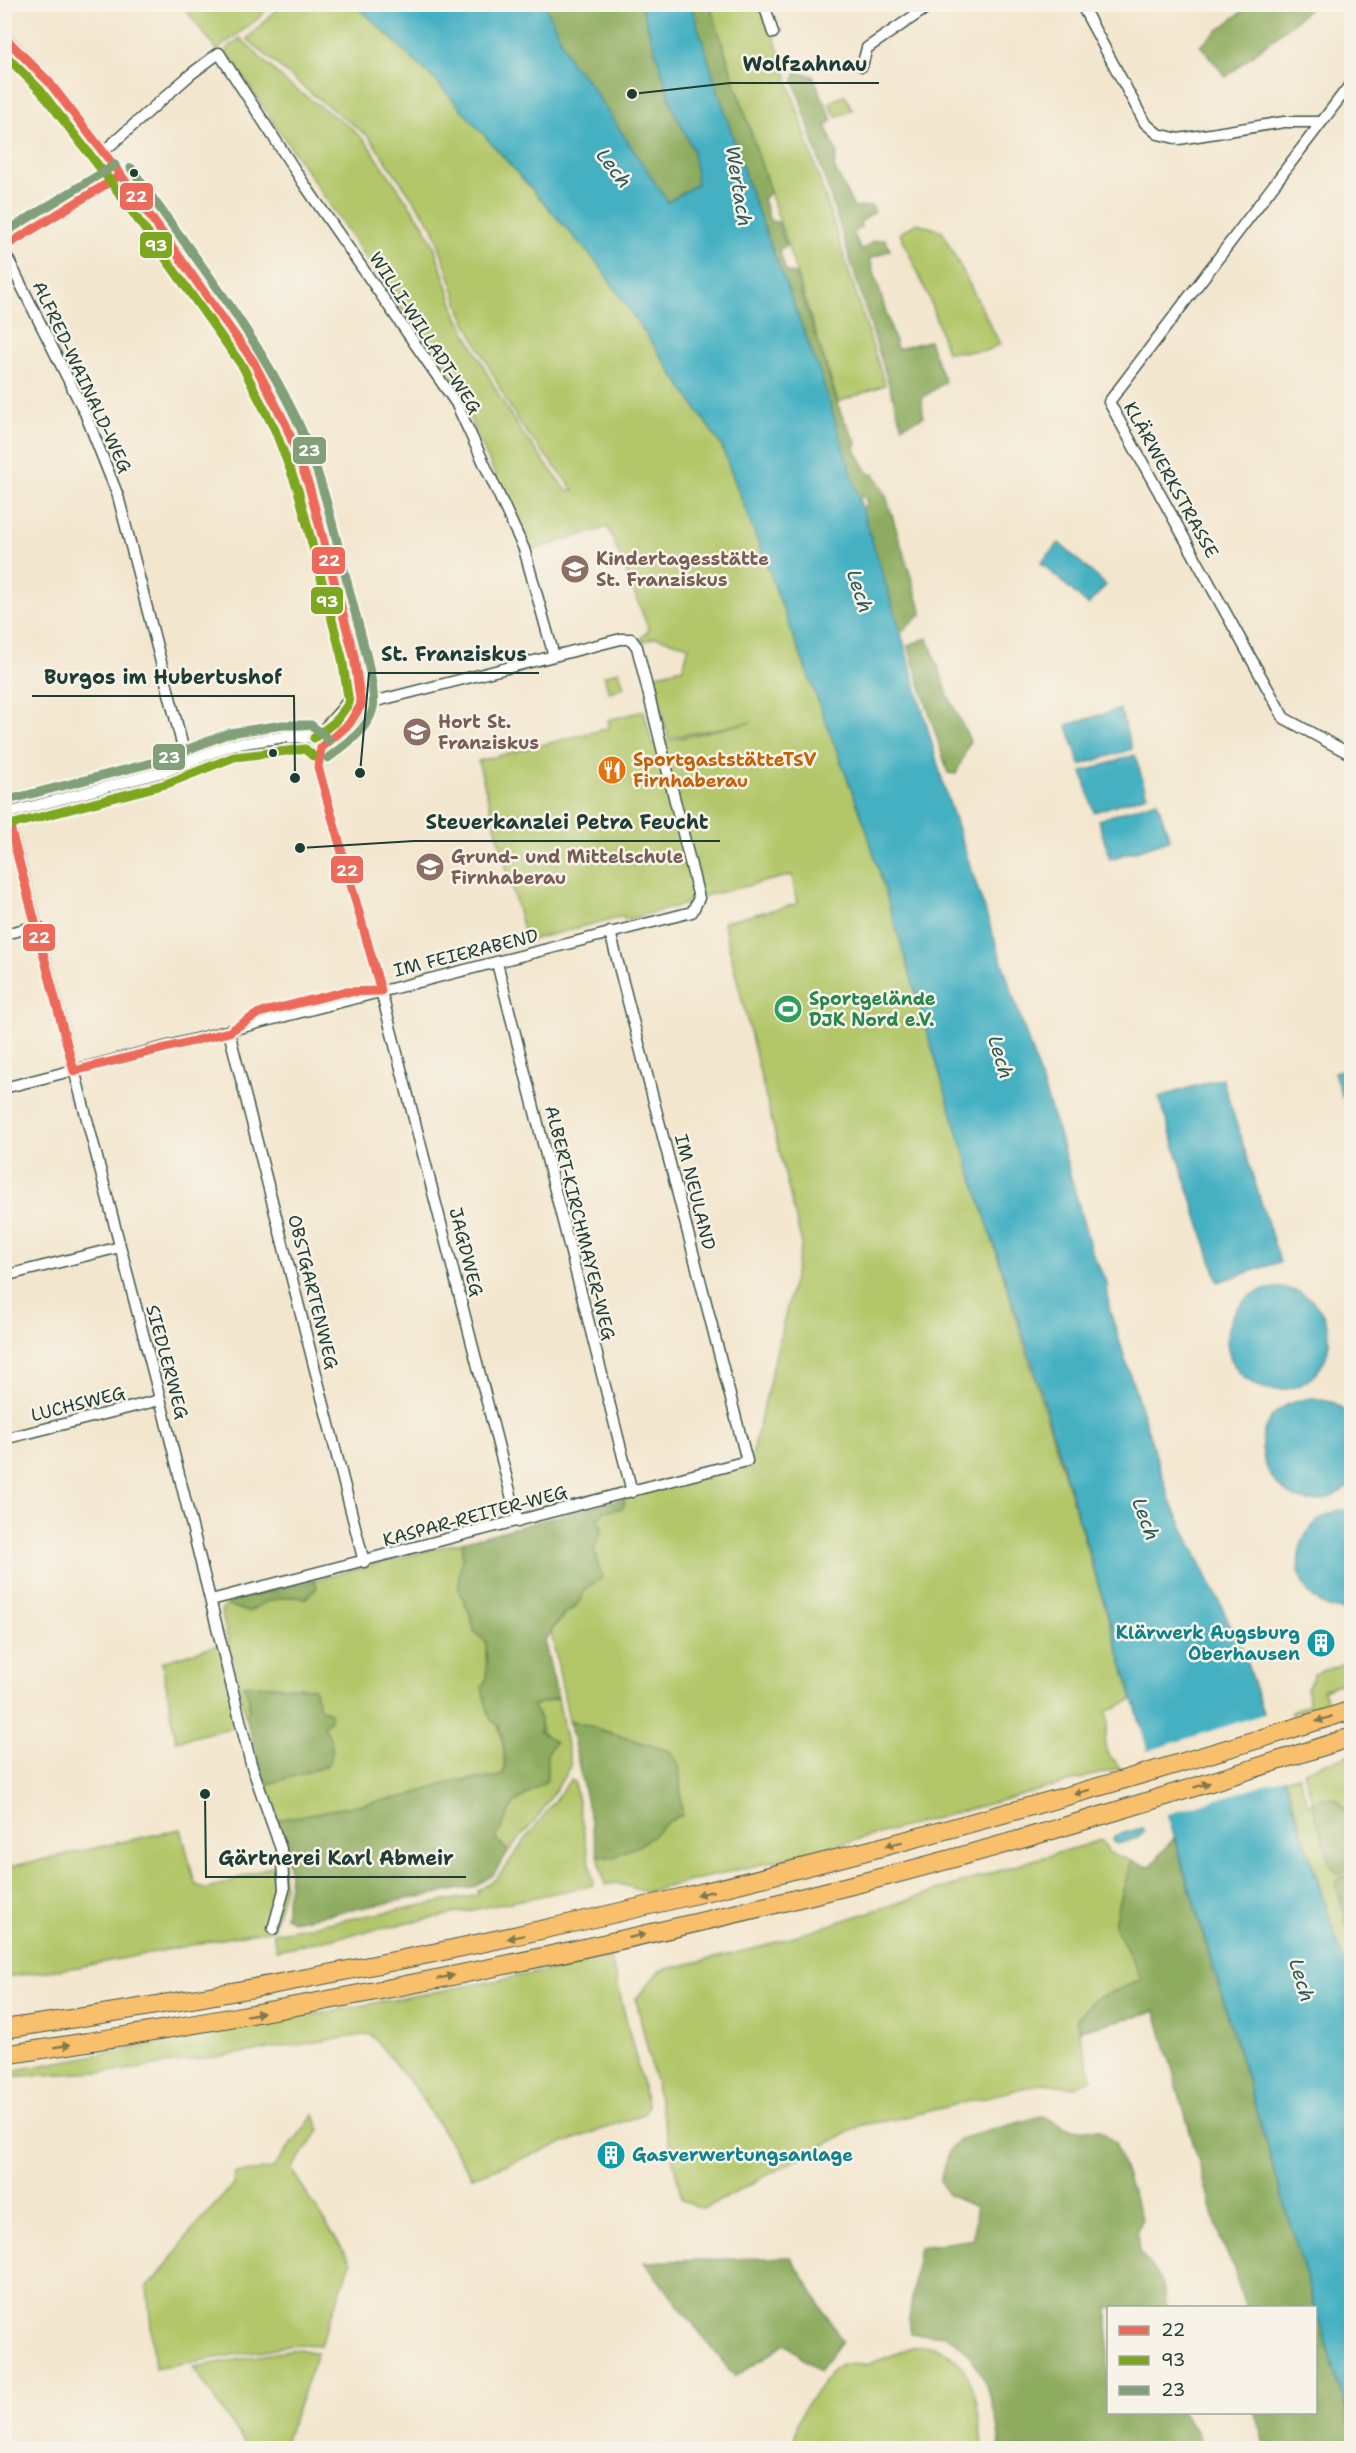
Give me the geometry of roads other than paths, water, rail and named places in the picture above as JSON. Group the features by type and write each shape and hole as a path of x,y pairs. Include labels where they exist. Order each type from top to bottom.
{"highway":[{"path":"4,2029 250,1990 550,1930 856,1855 1139,1777 1352,1710"},
{"path":"4,2055 256,2014 552,1955 867,1881 1146,1802 1352,1737"}],"street":[{"path":"764,4 773,33"},
{"path":"862,66 867,48 932,4"},
{"path":"1081,4 1144,123 1158,134 1179,140 1284,122 1318,122 1352,82"},
{"path":"4,36 49,82 121,176 253,361 286,425 309,486 356,672 361,705 344,731 321,748"},
{"name":"WILLI-WILLADT-WEG","path":"103,152 191,74 219,53 304,184 456,403 524,549 554,656"},
{"name":"KLÄRWERKSTRASSE","path":"1318,122 1109,402 1284,718 1352,755"},
{"path":"4,249 121,176"},
{"name":"ALFRED-WAINALD-WEG","path":"4,249 85,413 118,496 187,763"},
{"name":"IM FEIERABEND","path":"4,1088 692,912 699,898 637,647 631,639 621,639 554,656"},
{"path":"361,705 554,656"},
{"path":"321,748 320,733 338,717 350,700 356,672"},
{"path":"5,810 187,763 231,746 285,737 310,737 321,748"},
{"name":"JAGDWEG","path":"321,748 318,767 381,991 518,1522"},
{"name":"SIEDLERWEG","path":"5,810 38,926 251,1764 281,1849 284,1890 273,1929"},
{"path":"4,934 38,926"},
{"name":"IM NEULAND","path":"610,932 747,1461"},
{"name":"ALBERT-KIRCHMAYER-WEG","path":"497,963 632,1492"},
{"name":"OBSTGARTENWEG","path":"229,1032 364,1562"},
{"path":"4,1276 120,1247"},
{"name":"LUCHSWEG","path":"4,1439 160,1400"},
{"name":"KASPAR-REITER-WEG","path":"211,1600 747,1461"}],"water":[{"path":"356,5 545,5 572,65 586,79 668,202 697,184 693,150 673,108 641,5 691,5 749,188 821,376 901,633 945,790 1059,1134 1091,1250 1107,1284 1109,1308 1170,1500 1243,1651 1351,1985 1351,2426 1317,2313 1317,2306 1315,2306 1031,1359 949,1105 866,828 721,445 599,265 437,82"},
{"path":"1059,543 1106,585 1088,605 1041,563"},
{"path":"1120,709 1132,749 1080,765 1067,725"},
{"path":"1135,755 1147,795 1094,812 1082,772"},
{"path":"1157,801 1170,840 1110,859 1098,820"},
{"path":"1350,1067 1351,1094 1342,1097 1334,1072"},
{"path":"1222,1078 1280,1262 1218,1282 1159,1097"},
{"path":"1278,1288 1297,1292 1314,1303 1325,1320 1329,1339 1325,1358 1314,1375 1297,1386 1278,1390 1259,1386 1242,1375 1231,1358 1227,1339 1231,1320 1242,1303 1259,1292"},
{"path":"1313,1398 1335,1403 1351,1416 1352,1482 1326,1499 1302,1500 1282,1489 1268,1470 1262,1448 1266,1426 1283,1408"},
{"path":"1339,1510 1351,1510 1351,1610 1330,1608 1314,1599 1304,1585 1299,1569 1300,1551 1306,1534 1319,1520"},
{"path":"1142,1828 1144,1832 1137,1838 1118,1844 1113,1842 1114,1836"}],"place":[{"name":"Wolfzahnau","path":"632,94"},
{"name":"Kindertagesstätte St. Franziskus","path":"575,569"},
{"name":"Hort St. Franziskus","path":"417,732"},
{"name":"SportgaststätteTSV Firnhaberau","path":"612,770"},
{"name":"St. Franziskus","path":"360,773"},
{"name":"Burgos im Hubertushof","path":"295,778"},
{"name":"Steuerkanzlei Petra Feucht","path":"300,848"},
{"name":"Grund- und Mittelschule Firnhaberau","path":"430,867"},
{"name":"Sportgelände DJK Nord e.V.","path":"788,1009"},
{"name":"Klärwerk Augsburg Oberhausen","path":"1321,1643"},
{"name":"Gärtnerei Karl Abmeir","path":"205,1794"},
{"name":"Gasverwertungsanlage","path":"611,2155"}],"water label":[{"name":"Lech","path":"614,168"},
{"name":"Wertach","path":"739,186"},
{"name":"Lech","path":"860,591"},
{"name":"Lech","path":"1001,1057"},
{"name":"Lech","path":"1146,1519"},
{"name":"Lech","path":"1302,1980"}]}
